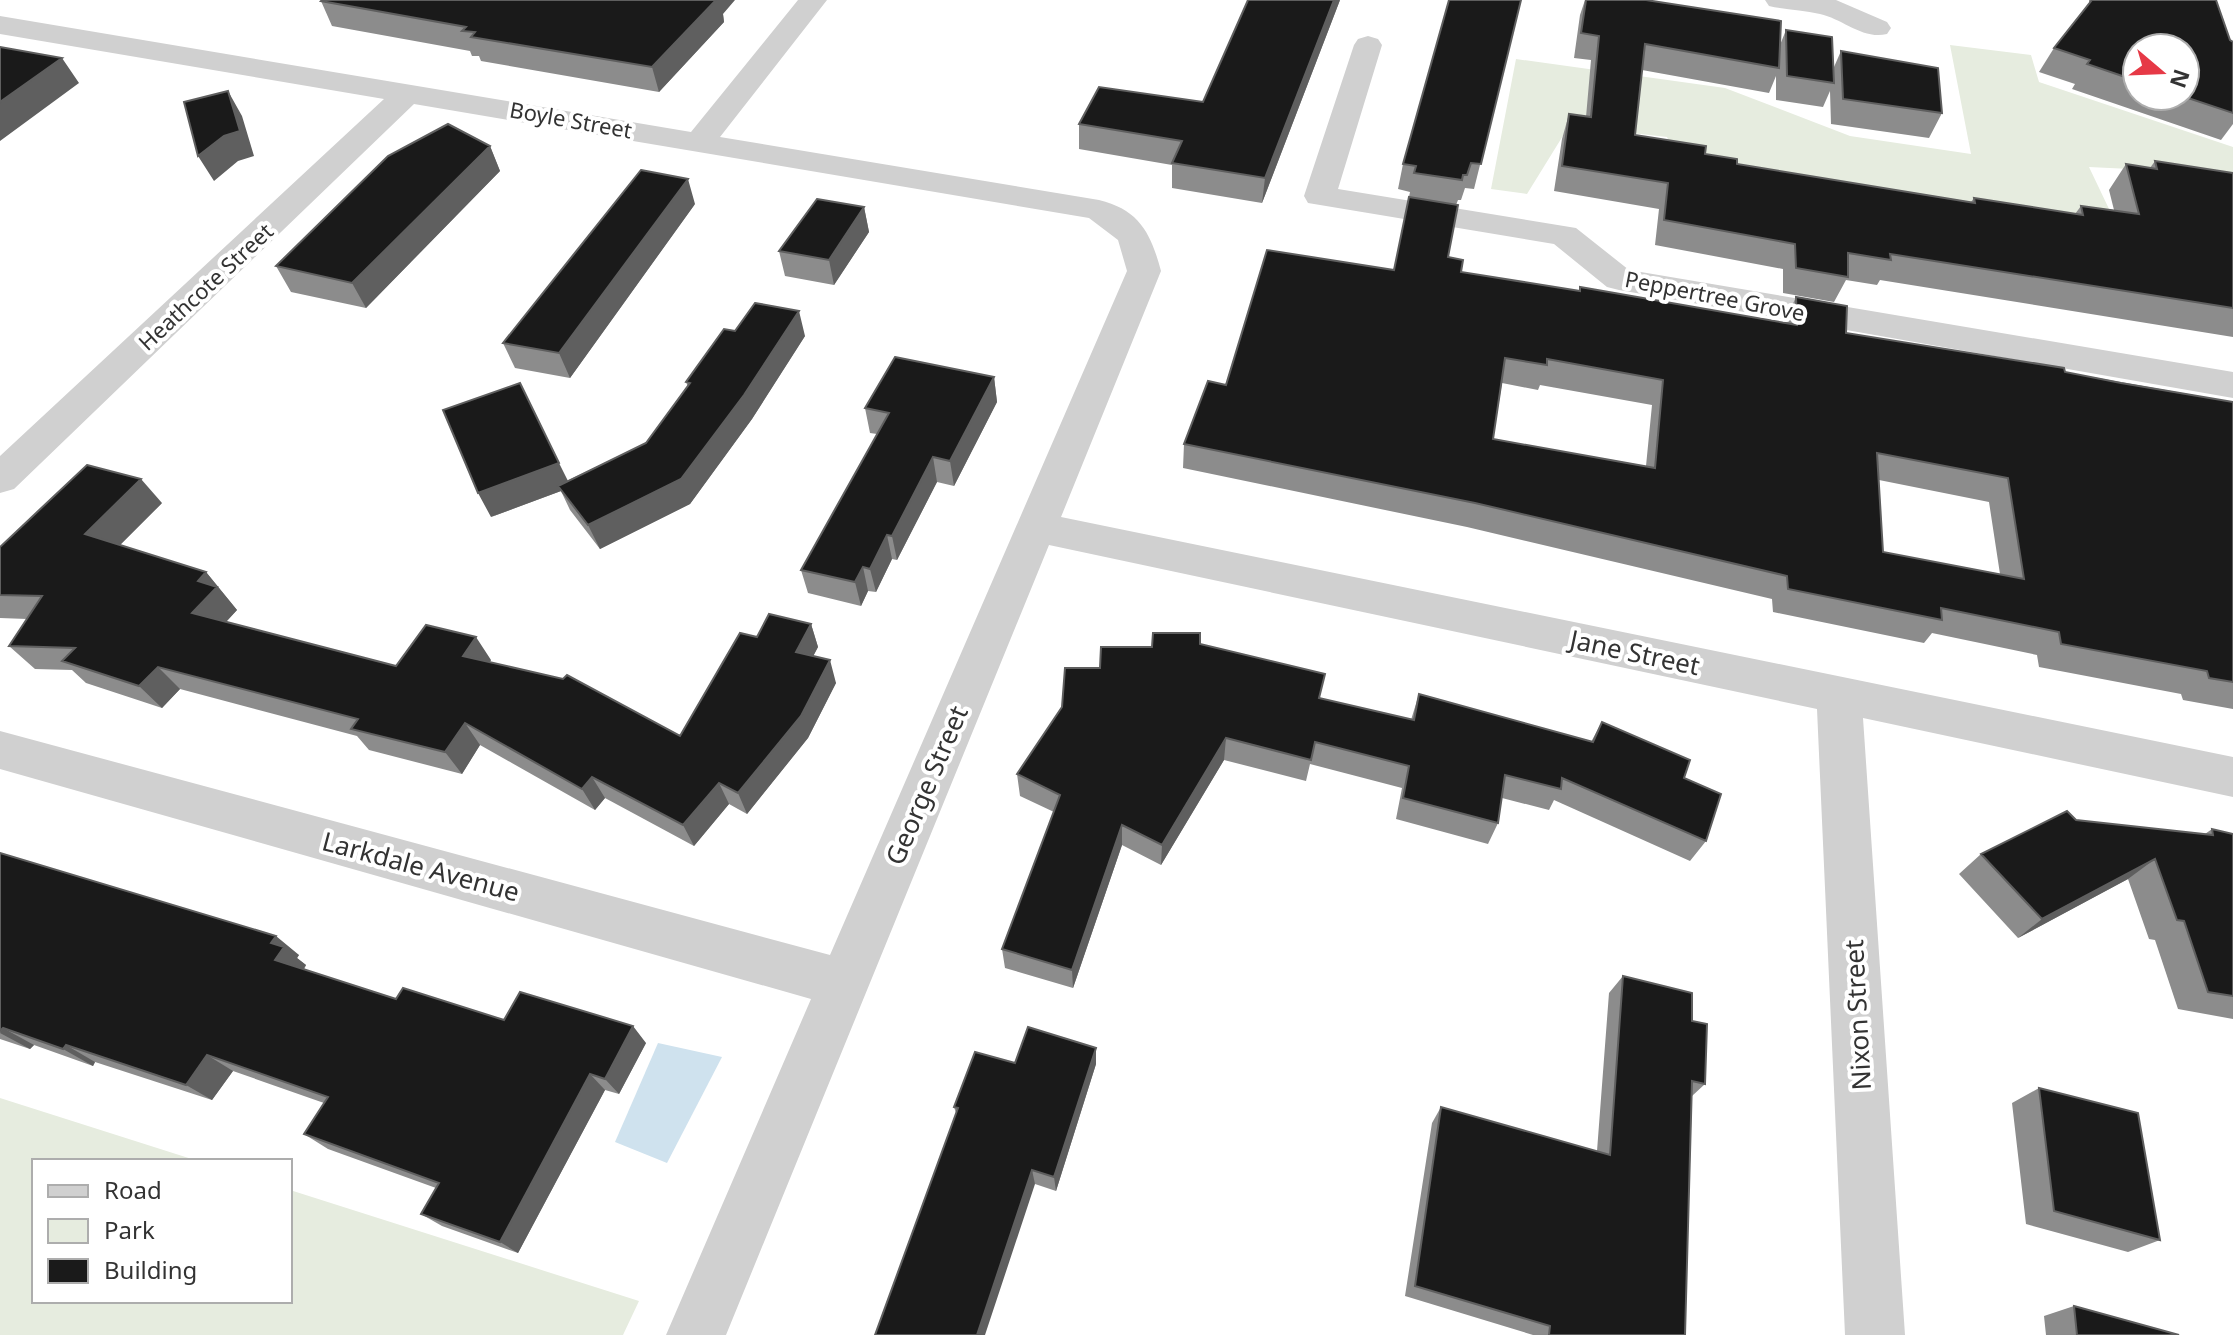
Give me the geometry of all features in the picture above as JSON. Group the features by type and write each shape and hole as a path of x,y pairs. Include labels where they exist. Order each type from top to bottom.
{"street":[{"path":"700,141 813,0"},
{"path":"1779,0 1830,7 1877,28"},
{"name":"Boyle Street","path":"0,25 1099,210 1134,235"},
{"name":"Peppertree Grove","path":"1368,45 1320,196 1564,235 1619,279 2233,385"},
{"name":"Heathcote Street","path":"0,479 409,92"},
{"name":"George Street","path":"696,1335 1144,271 1134,235"},
{"name":"Jane Street","path":"1036,527 2233,777"},
{"name":"Nixon Street","path":"1839,694 1875,1335"},
{"name":"Larkdale Avenue","path":"0,750 843,983"}],"green space":[{"path":"1950,45 2031,55 2039,82 2233,147 2233,174 2089,167 2120,232 1749,174 1669,142 1667,137 1569,126 1527,194 1491,189 1516,59 1725,88 1850,136 1971,154"},
{"path":"0,1098 192,1159 32,1159 32,1303 292,1303 292,1191 639,1301 623,1335 0,1335"}],"water":[{"path":"658,1043 722,1057 667,1163 615,1142"}],"building":[{"path":"322,0 716,0 652,67 471,37 475,32 462,31 466,27"},
{"path":"1248,0 1334,0 1265,178 1172,163 1182,141 1079,124 1099,87 1203,102"},
{"path":"1449,0 1521,0 1481,164 1471,163 1462,180 1414,173 1416,166 1403,164"},
{"path":"1586,0 1646,0 1781,21 1779,68 1645,44 1635,135 1706,146 1705,154 1737,159 1737,164 1975,203 1974,198 2083,215 2081,206 2139,214 2126,164 2157,169 2155,161 2233,173 2233,308 1890,254 1891,260 1848,253 1848,277 1796,268 1795,244 1664,220 1668,183 1562,166 1569,114 1591,117 1599,36 1581,33"},
{"path":"2092,0 2216,0 2233,42 2233,113 2201,102 2201,32 2121,32 2121,76 2087,64 2090,60 2054,48"},
{"path":"1786,30 1832,37 1834,83 1787,76"},
{"path":"0,47 62,58 0,102"},
{"path":"1841,51 1938,68 1942,113 1843,99"},
{"path":"228,91 240,131 224,136 198,156 184,102"},
{"path":"448,124 490,146 352,283 276,266 388,156"},
{"path":"641,170 688,179 559,353 503,343"},
{"path":"1409,197 1458,205 1448,257 1463,260 1461,272 1580,291 1580,287 1797,325 1796,297 1847,306 1846,333 2064,368 2065,372 2233,402 2233,682 2209,678 2207,671 2061,644 2059,632 1941,608 1942,620 1788,589 1787,576 1475,503 1184,444 1208,381 1226,385 1267,250 1394,270","holes":["1505,358 1547,365 1547,359 1663,380 1655,468 1493,439","1877,453 2008,478 2024,579 1883,552"]},
{"path":"817,199 864,207 829,260 779,251"},
{"path":"755,303 799,311 744,395 681,479 588,525 558,486 646,443 690,383 686,382 724,329 735,331"},
{"path":"895,357 994,377 950,461 933,457 892,536 887,535 870,569 863,567 855,582 801,570 889,413 865,408"},
{"path":"520,383 559,463 478,493 443,410"},
{"path":"87,465 141,479 85,534 206,572 198,581 217,587 192,613 396,666 426,625 476,637 463,656 563,679 567,675 680,736 740,633 757,637 769,614 811,624 796,652 830,660 801,716 738,793 719,783 683,825 592,777 582,789 465,723 445,752 351,729 358,719 158,667 139,686 62,661 75,648 9,646 42,596 0,595 0,547"},
{"path":"1153,633 1200,633 1200,644 1325,674 1319,698 1414,720 1419,694 1593,742 1602,722 1690,760 1684,778 1721,794 1706,841 1562,778 1561,789 1505,775 1498,823 1403,798 1409,766 1315,742 1311,760 1226,738 1162,845 1122,825 1072,970 1002,949 1060,795 1017,774 1062,707 1065,668 1100,668 1101,647 1152,647"},
{"path":"2067,811 2076,820 2213,835 2212,829 2233,834 2233,996 2208,992 2184,921 2177,920 2155,859 2042,919 1981,854"},
{"path":"0,853 276,936 271,943 284,947 275,960 396,999 403,988 504,1020 520,992 633,1026 605,1079 590,1074 500,1242 421,1214 439,1183 304,1134 328,1097 207,1055 186,1085 66,1045 63,1049 3,1028 0,1031"},
{"path":"1623,976 1692,993 1692,1021 1707,1024 1705,1084 1692,1081 1685,1335 1549,1335 1550,1326 1415,1286 1441,1107 1610,1155"},
{"path":"1028,1027 1096,1048 1054,1177 1032,1170 977,1335 875,1335 958,1108 954,1107 975,1052 1015,1063"},
{"path":"2039,1088 2138,1113 2160,1240 2054,1211"},
{"path":"2074,1306 2179,1335 2077,1335"}]}
